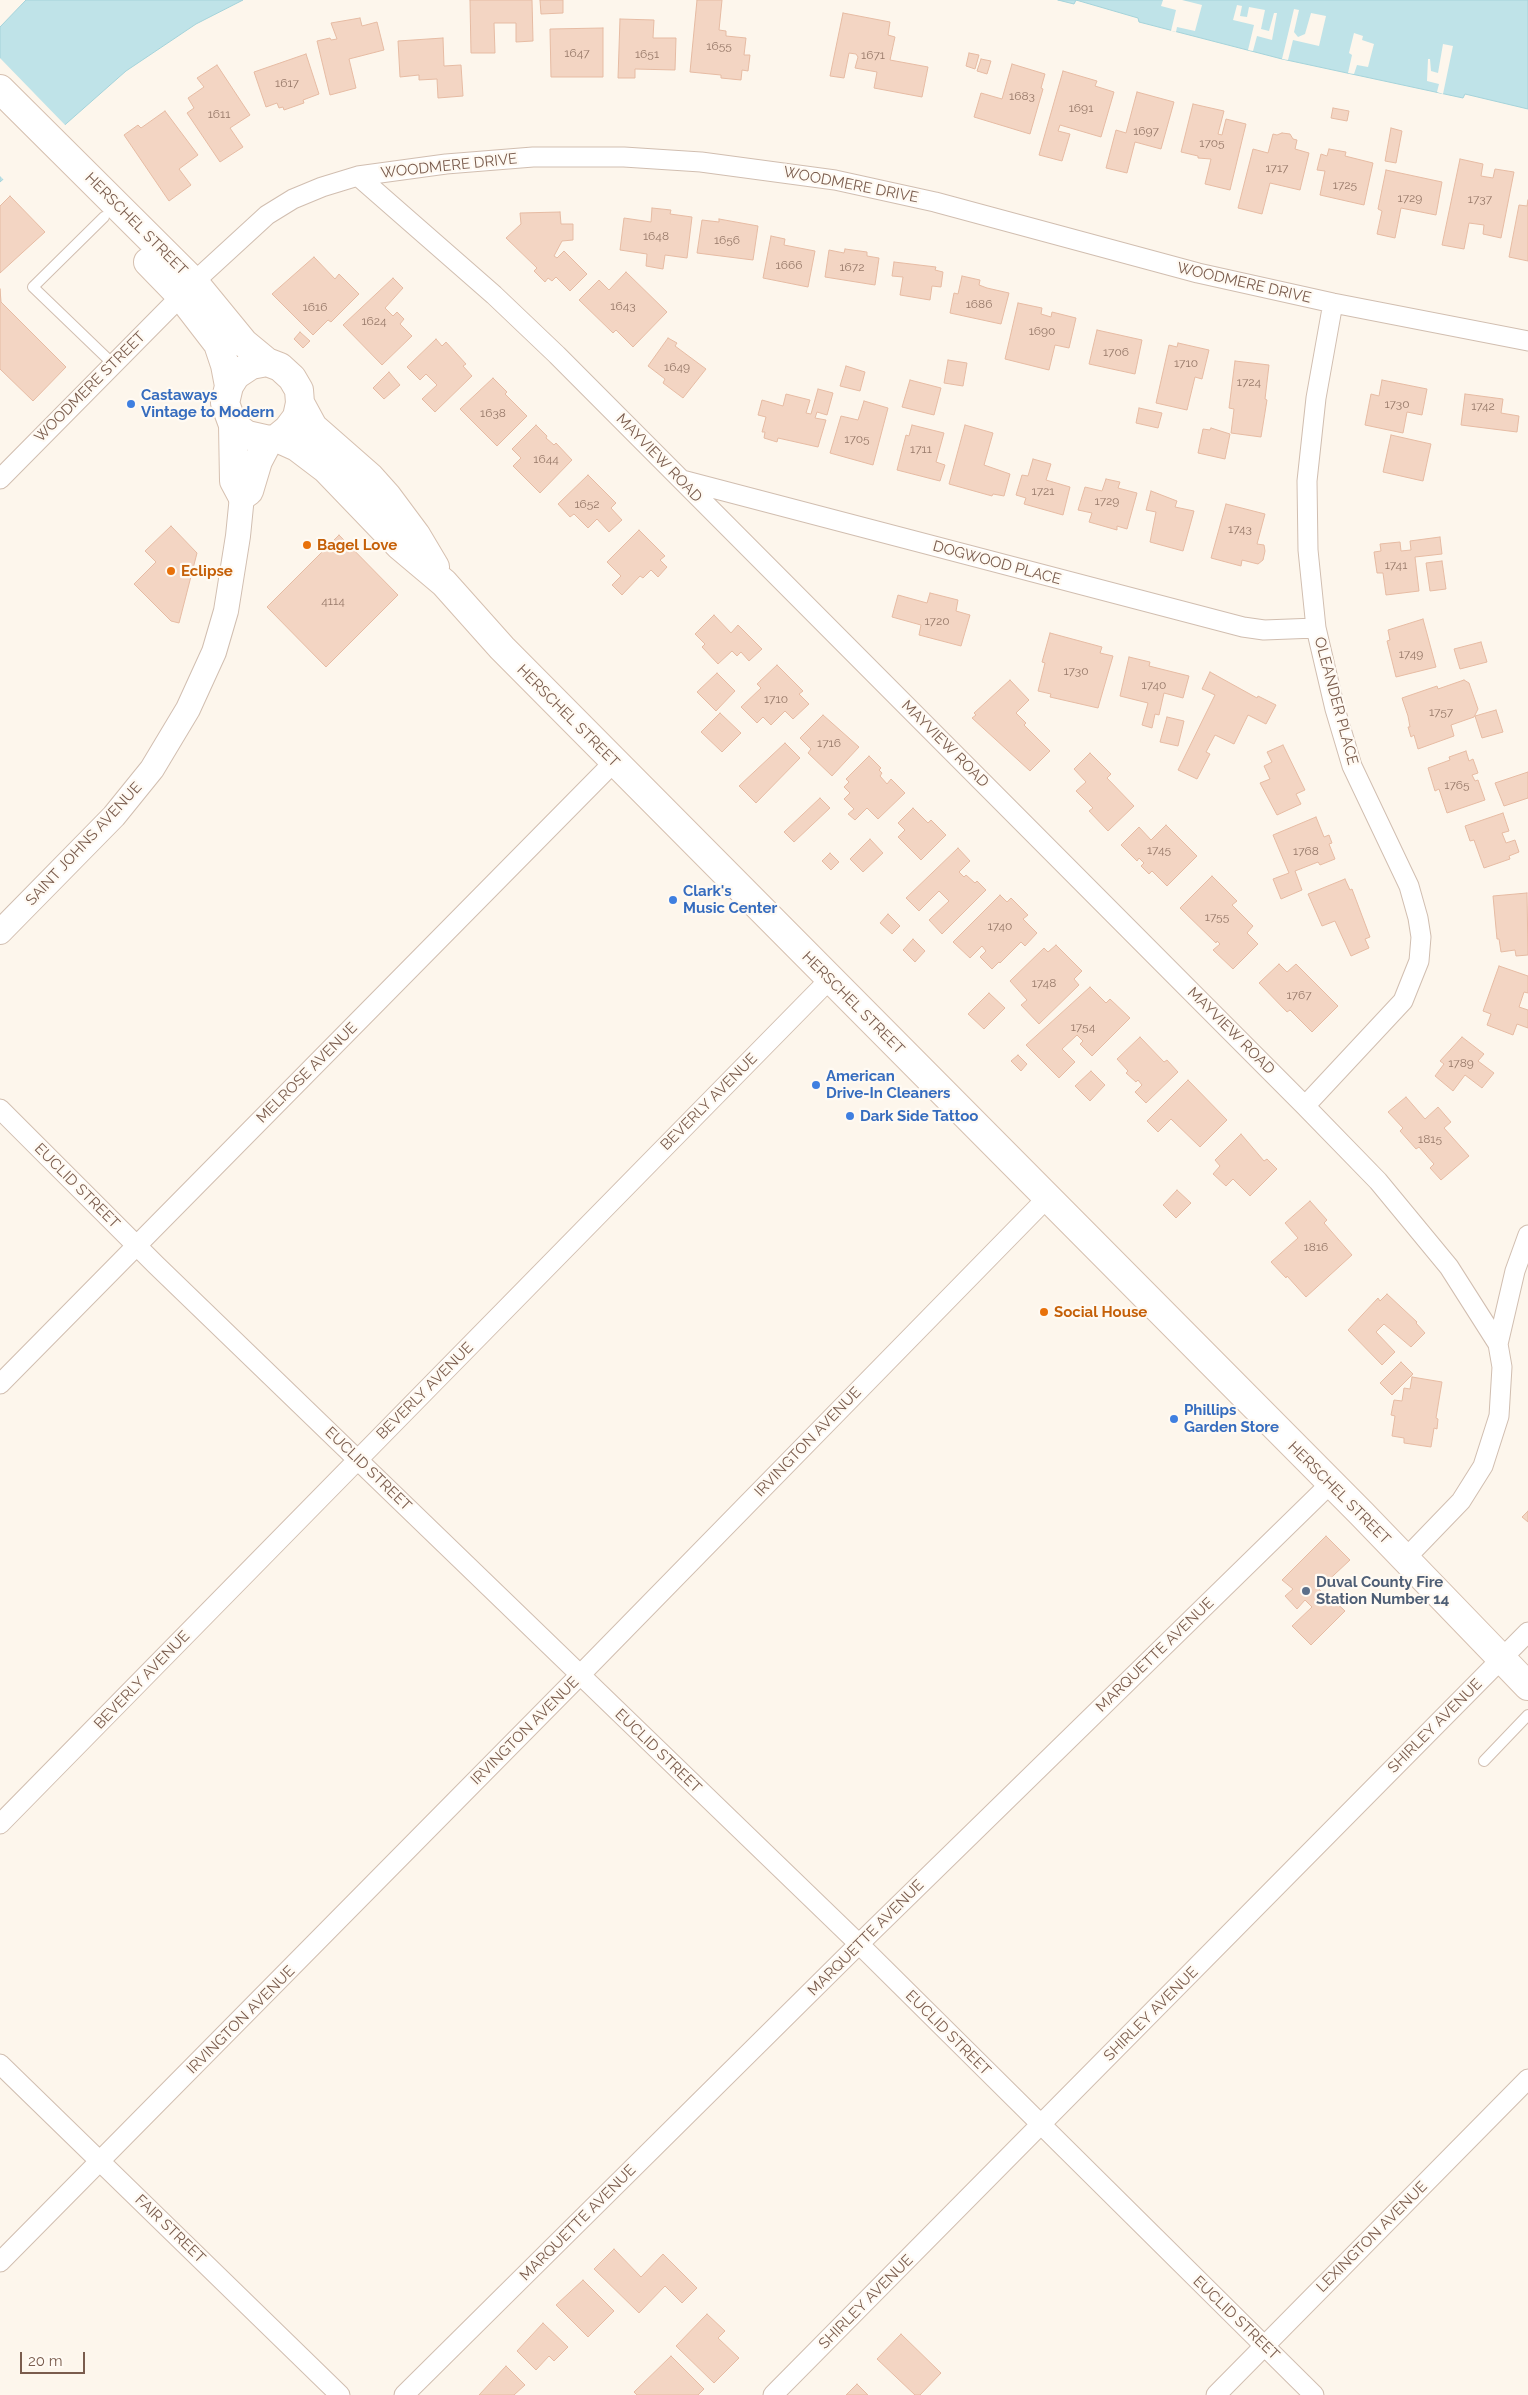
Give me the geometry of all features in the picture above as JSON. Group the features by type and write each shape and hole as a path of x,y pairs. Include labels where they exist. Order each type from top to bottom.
{"main road":[{"name":"HERSCHEL STREET","path":"0,89 104,218 187,289 267,362 280,368 292,378 298,390 300,403 313,426 370,477 387,496 416,535 444,583"},
{"name":"HERSCHEL STREET","path":"0,116 50,152 187,289 218,344 225,365 228,386 226,403 233,425 247,435 273,439 297,447 326,469 400,546 444,583 502,648 614,762 1405,1559 1528,1686"},
{"path":"228,386 236,375 252,364 267,362"},
{"path":"273,439 288,430 297,417 300,403"},
{"name":"SAINT JOHNS AVENUE","path":"233,425 234,481 242,496 249,490 254,480 258,461 273,439"}],"street":[{"name":"WOODMERE DRIVE","path":"187,289 267,215 293,199 322,187 358,176 446,164 542,157 634,158 701,162 773,170 835,180 935,202 1188,270 1333,304 1528,341"},
{"name":"MAYVIEW ROAD","path":"358,176 494,295 558,355 680,480 1305,1106 1378,1181 1449,1267 1498,1344"},
{"name":"WOODMERE STREET","path":"0,479 187,289"},
{"name":"OLEANDER PLACE","path":"1305,1106 1403,1001 1419,961 1420,937 1418,918 1409,886 1352,766 1335,709 1316,628 1308,550 1307,481 1316,398 1333,304"},
{"name":"DOGWOOD PLACE","path":"680,480 1244,627 1264,630 1316,628"},
{"name":"SAINT JOHNS AVENUE","path":"0,932 114,816 152,770 188,709 214,652 226,611 238,536 242,496"},
{"name":"MELROSE AVENUE","path":"0,1384 614,762"},
{"name":"BEVERLY AVENUE","path":"0,1824 830,980"},
{"name":"EUCLID STREET","path":"0,1108 136,1246 859,1944 1040,2126 1314,2395"},
{"name":"IRVINGTON AVENUE","path":"0,2262 101,2162 1047,1198"},
{"path":"1405,1559 1461,1501 1483,1466 1499,1416 1502,1367 1498,1344 1515,1271 1528,1235"},
{"name":"MARQUETTE AVENUE","path":"404,2395 859,1944 1330,1484"},
{"name":"SHIRLEY AVENUE","path":"773,2395 1528,1632"},
{"name":"FAIR STREET","path":"0,2064 340,2395"},
{"name":"LEXINGTON AVENUE","path":"1216,2395 1528,2079"}],"lane":[{"path":"104,218 33,287 113,364"},
{"path":"1484,1761 1528,1716"}],"water":[{"path":"26,0 243,0 196,24 126,71 0,182 0,27"},
{"path":"1058,0 1076,0 1074,4"},
{"path":"1076,0 1528,0 1528,109 1465,94 1463,98 1282,59 1139,22 1138,18"}],"pier":[{"path":"1163,0 1182,0 1202,5 1195,31 1177,27 1176,32 1171,31 1176,10 1161,6"},
{"path":"1237,5 1242,6 1240,16 1247,17 1249,7 1265,10 1261,29 1269,31 1274,13 1277,13 1272,40 1257,36 1253,51 1248,50 1254,25 1233,20"},
{"path":"1294,9 1299,10 1294,32 1298,37 1305,34 1311,13 1326,16 1319,46 1293,40 1288,60 1282,59"},
{"path":"1354,33 1363,36 1362,40 1374,44 1368,67 1357,65 1354,74 1348,73 1352,55 1349,53"},
{"path":"1443,44 1453,46 1443,94 1437,92 1439,84 1427,81 1428,59 1430,59 1431,71 1438,73"},
{"path":"0,58 67,127 5,181 0,176"}],"building":[{"path":"470,0 532,0 533,41 516,42 516,23 494,23 495,53 471,53"},
{"path":"540,0 563,0 563,13 541,14"},
{"path":"697,0 722,0 719,30 726,31 726,36 746,38 744,55 750,55 748,71 742,70 741,80 721,78 721,75 690,72"},
{"path":"843,13 890,22 888,35 895,37 890,60 928,67 922,97 874,88 877,72 855,68 858,57 856,54 849,53 844,78 830,76"},
{"path":"360,18 362,26 377,22 384,50 349,59 356,88 330,95 317,41 330,38 331,40 337,39 331,23"},
{"path":"620,19 654,20 653,38 676,38 675,70 635,69 635,78 618,78"},
{"path":"603,28 603,77 551,77 550,29"},
{"path":"443,38 444,66 461,65 463,96 438,98 437,79 419,80 419,75 400,77 398,41"},
{"path":"969,53 979,55 975,69 966,66"},
{"path":"306,54 319,94 303,100 304,103 284,110 283,107 279,108 277,103 266,107 254,72"},
{"path":"981,59 991,61 987,74 977,71"},
{"path":"1012,64 1045,74 1041,88 1043,89 1030,134 974,117 981,93 1002,99"},
{"path":"217,65 250,115 230,128 243,147 220,162 187,113 194,108 188,98 204,87 197,78"},
{"path":"1063,71 1097,81 1095,86 1114,92 1101,137 1060,125 1058,131 1070,134 1062,161 1039,155"},
{"path":"1137,92 1174,102 1161,149 1135,142 1127,173 1106,168 1116,130 1126,133"},
{"path":"1193,104 1224,111 1218,134 1222,135 1226,119 1246,124 1230,190 1205,184 1211,159 1198,158 1198,156 1181,152"},
{"path":"1333,108 1349,111 1347,121 1331,118"},
{"path":"165,111 198,155 179,169 191,185 169,201 124,135 138,125 141,128"},
{"path":"1391,128 1402,131 1396,163 1385,161"},
{"path":"1273,134 1290,134 1293,139 1297,140 1295,149 1309,153 1300,190 1270,183 1262,214 1238,208 1253,149 1268,153"},
{"path":"1329,149 1346,152 1345,156 1373,163 1364,205 1320,195 1325,171 1317,170 1321,154 1327,156"},
{"path":"1460,159 1483,164 1481,176 1493,178 1495,169 1514,172 1501,238 1483,234 1484,225 1469,223 1464,249 1442,245"},
{"path":"1386,170 1442,182 1436,215 1401,208 1395,238 1377,234 1382,211 1378,209"},
{"path":"10,196 45,232 0,273 0,206"},
{"path":"1528,200 1528,261 1509,257 1519,205 1527,206"},
{"path":"652,208 671,210 670,214 692,217 687,258 665,255 663,269 646,266 647,254 620,250 624,218 651,222"},
{"path":"560,212 561,224 573,224 573,240 562,241 554,256 557,258 564,251 587,274 570,291 556,277 552,281 548,278 545,282 534,271 537,268 506,238 521,224 520,213"},
{"path":"719,219 758,226 753,260 697,253 702,220 719,222"},
{"path":"771,236 785,239 784,245 815,251 808,287 763,278"},
{"path":"845,249 867,252 867,256 879,258 875,285 825,277 829,250 844,253"},
{"path":"314,257 335,279 339,274 359,294 331,322 328,320 313,335 272,294"},
{"path":"894,262 936,267 935,270 943,272 941,287 932,286 930,300 900,295 903,277 892,276"},
{"path":"626,272 667,312 633,347 616,330 613,333 579,300 599,280 609,290"},
{"path":"962,276 980,280 979,285 987,288 1009,293 1001,324 950,313 954,293 958,294"},
{"path":"393,278 403,288 385,308 393,316 397,312 404,319 400,324 412,336 382,365 343,325"},
{"path":"0,289 1,302 66,367 33,401 0,369"},
{"path":"1018,303 1042,308 1041,314 1051,317 1052,312 1076,318 1069,348 1055,345 1049,370 1005,359"},
{"path":"1097,330 1142,340 1135,374 1089,364"},
{"path":"300,332 310,341 303,348 294,339"},
{"path":"668,338 677,343 675,346 706,369 683,398 663,383 665,379 648,366"},
{"path":"436,339 442,346 446,342 466,364 463,366 472,376 435,412 422,399 437,385 426,374 420,380 407,367"},
{"path":"1178,343 1209,350 1202,379 1195,377 1187,410 1156,403 1169,345 1177,347"},
{"path":"948,360 967,363 963,386 944,383"},
{"path":"1235,361 1269,365 1265,399 1267,400 1261,437 1231,433 1234,409 1229,408"},
{"path":"846,366 865,372 860,391 840,386"},
{"path":"389,372 400,385 384,399 373,388"},
{"path":"493,378 507,392 505,394 527,416 497,446 460,409"},
{"path":"910,380 941,388 934,415 902,407"},
{"path":"1382,380 1427,389 1422,415 1407,412 1403,433 1365,425 1371,394 1379,396"},
{"path":"818,389 833,393 827,415 817,412 815,418 826,420 818,447 778,438 777,442 764,438 765,432 762,432 766,417 758,415 762,400 783,406 786,394 810,400 806,413 811,414"},
{"path":"1465,394 1503,399 1501,413 1519,416 1517,432 1461,425"},
{"path":"864,401 888,408 873,465 830,453 841,416 858,420"},
{"path":"1139,408 1162,413 1158,428 1136,423"},
{"path":"536,425 547,436 546,438 554,445 556,443 572,460 540,493 513,466 521,458 512,449"},
{"path":"912,425 944,433 936,462 945,465 940,481 897,470 906,435 909,436"},
{"path":"965,425 993,433 984,465 1010,474 1004,496 993,494 992,496 949,484"},
{"path":"1211,428 1230,434 1225,459 1198,453 1203,429 1210,430"},
{"path":"1391,435 1431,444 1423,481 1383,472"},
{"path":"1033,459 1051,464 1046,480 1070,487 1063,515 1024,504 1026,498 1016,495 1022,475 1028,476"},
{"path":"588,475 616,503 611,508 622,520 609,532 597,519 588,528 574,514 570,517 558,504"},
{"path":"1106,479 1120,482 1118,488 1137,493 1127,529 1117,526 1117,530 1089,522 1092,513 1078,510 1085,487 1102,491"},
{"path":"1151,491 1177,501 1175,507 1194,511 1183,551 1150,542 1156,512 1146,510"},
{"path":"1226,504 1265,514 1257,544 1264,545 1265,551 1263,560 1258,564 1242,560 1241,566 1211,558"},
{"path":"171,526 197,553 179,623 171,621 134,584 156,562 145,551"},
{"path":"639,530 665,556 660,560 667,567 658,577 651,570 643,578 640,576 622,595 612,585 621,576 607,562"},
{"path":"339,535 398,595 326,667 267,607"},
{"path":"1440,537 1442,554 1415,557 1419,591 1386,595 1383,573 1377,573 1374,552 1381,551 1380,544 1400,542 1401,551 1411,550 1410,541"},
{"path":"1442,561 1446,589 1430,591 1426,563"},
{"path":"930,593 958,600 956,611 970,615 961,646 919,635 921,625 892,617 898,595 927,603"},
{"path":"714,615 731,633 738,625 762,649 749,661 741,652 737,656 732,651 718,664 702,647 705,644 695,634"},
{"path":"1423,619 1436,667 1396,677 1387,641 1390,640 1388,630"},
{"path":"1050,633 1102,647 1100,653 1113,656 1098,708 1050,697 1051,694 1038,691 1045,663 1042,662"},
{"path":"1481,642 1487,662 1460,669 1454,649"},
{"path":"1129,657 1150,662 1149,666 1189,676 1183,698 1164,693 1159,715 1155,714 1152,728 1142,725 1148,703 1120,696"},
{"path":"777,665 803,691 799,694 809,704 793,719 785,711 771,725 763,717 757,723 741,707 761,688 757,684"},
{"path":"1210,672 1257,698 1258,696 1276,705 1266,724 1248,715 1234,744 1215,735 1206,752 1210,754 1197,779 1178,770 1215,695 1202,689"},
{"path":"717,673 735,691 716,711 697,692"},
{"path":"1010,680 1029,700 1016,713 1026,723 1024,725 1050,751 1030,771 972,718 976,715 974,713"},
{"path":"1464,680 1469,683 1478,709 1474,717 1451,725 1454,736 1418,749 1414,735 1411,737 1408,727 1410,727 1408,716 1402,698 1437,686 1438,689"},
{"path":"1496,710 1503,732 1482,738 1475,716"},
{"path":"720,713 741,733 722,752 701,732"},
{"path":"823,715 859,747 832,776 808,753 811,749 800,738"},
{"path":"1167,717 1184,721 1178,746 1160,742"},
{"path":"785,743 800,758 756,803 739,786"},
{"path":"1283,745 1305,790 1296,794 1301,804 1277,815 1260,783 1270,779 1264,766 1272,762 1267,752"},
{"path":"1466,751 1469,761 1473,759 1478,773 1472,775 1475,781 1478,780 1485,800 1447,813 1439,789 1435,791 1428,768 1450,760 1449,757"},
{"path":"1090,753 1111,774 1107,778 1134,806 1108,831 1089,811 1093,808 1076,791 1086,782 1074,769"},
{"path":"869,756 881,768 879,770 882,773 880,776 887,784 891,779 905,793 878,819 867,808 855,820 848,814 854,809 844,799 850,793 844,787 849,782 846,779"},
{"path":"1528,772 1528,798 1504,806 1495,783"},
{"path":"820,798 830,808 794,842 784,832"},
{"path":"913,808 928,823 931,820 946,835 921,860 898,837 905,830 898,823"},
{"path":"1503,813 1509,831 1502,833 1506,843 1515,840 1519,852 1509,856 1510,859 1484,868 1474,840 1470,841 1465,826"},
{"path":"1316,817 1324,837 1329,835 1332,843 1329,844 1335,859 1320,865 1318,862 1295,871 1302,890 1281,899 1273,879 1289,873 1273,835"},
{"path":"1166,825 1197,856 1167,886 1152,871 1149,874 1141,866 1144,863 1139,858 1137,861 1121,845 1139,827 1151,840"},
{"path":"870,839 883,853 863,872 850,859"},
{"path":"958,848 970,861 959,872 975,883 977,881 986,890 942,934 929,920 949,901 939,891 919,911 906,898"},
{"path":"830,853 839,862 831,870 822,861"},
{"path":"1212,876 1237,901 1232,905 1253,926 1247,933 1258,944 1233,969 1213,950 1220,944 1217,941 1216,943 1180,908"},
{"path":"1345,879 1350,890 1352,889 1370,937 1365,939 1369,948 1351,956 1335,921 1322,926 1308,894"},
{"path":"1527,893 1528,955 1516,956 1515,950 1501,952 1499,939 1497,939 1493,896"},
{"path":"1000,895 1007,902 1011,898 1028,915 1023,919 1037,933 1025,946 1021,942 992,969 980,957 986,951 982,946 970,958 953,942"},
{"path":"888,914 900,926 892,934 880,923"},
{"path":"913,939 925,951 915,962 903,950"},
{"path":"1056,945 1082,971 1074,979 1079,985 1039,1024 1021,1005 1027,1000 1010,981 1044,948 1048,952"},
{"path":"1279,964 1287,972 1296,964 1338,1006 1312,1032 1290,1010 1287,1012 1259,983"},
{"path":"1499,966 1528,976 1528,993 1524,992 1519,1007 1528,1010 1528,1028 1517,1024 1513,1035 1487,1025 1491,1014 1483,1011"},
{"path":"1090,987 1106,1003 1110,999 1130,1018 1092,1056 1080,1044 1083,1041 1077,1035 1062,1049 1075,1062 1059,1078 1026,1045"},
{"path":"989,993 1005,1008 984,1029 968,1014"},
{"path":"1140,1037 1164,1062 1167,1060 1178,1072 1146,1103 1135,1092 1142,1085 1138,1080 1136,1082 1126,1073 1128,1071 1117,1059"},
{"path":"1462,1037 1484,1054 1478,1061 1494,1073 1482,1088 1465,1075 1453,1091 1435,1076 1444,1064 1440,1061"},
{"path":"1018,1055 1027,1064 1021,1071 1011,1061"},
{"path":"1091,1071 1105,1085 1090,1101 1075,1086"},
{"path":"1188,1080 1227,1120 1200,1147 1171,1119 1158,1132 1147,1121"},
{"path":"1406,1097 1425,1119 1438,1107 1451,1122 1444,1128 1469,1156 1441,1180 1430,1168 1434,1164 1419,1147 1416,1149 1400,1131 1403,1128 1388,1112"},
{"path":"1241,1134 1264,1161 1267,1159 1277,1169 1250,1196 1233,1179 1226,1186 1213,1174 1220,1166 1215,1160"},
{"path":"1177,1190 1191,1203 1176,1218 1163,1205"},
{"path":"1310,1201 1327,1220 1324,1223 1352,1255 1306,1297 1271,1262 1298,1238 1285,1223"},
{"path":"1387,1294 1417,1322 1425,1333 1411,1347 1384,1324 1376,1332 1395,1352 1382,1365 1348,1330 1378,1298 1380,1301"},
{"path":"1401,1362 1413,1374 1392,1395 1380,1383"},
{"path":"1412,1377 1442,1382 1436,1418 1438,1419 1437,1429 1434,1428 1431,1447 1404,1443 1404,1438 1392,1436 1395,1416 1391,1415 1394,1400 1402,1401 1404,1388 1410,1389"},
{"path":"1528,1511 1528,1522 1522,1517"},
{"name":"Duval County Fire Station Number 14","path":"1326,1536 1350,1560 1319,1589 1345,1611 1311,1645 1292,1626 1312,1607 1305,1600 1297,1609 1285,1596 1293,1589 1282,1580"},
{"path":"614,2249 641,2277 663,2254 697,2288 682,2303 665,2286 639,2313 594,2269"},
{"path":"583,2280 614,2311 588,2337 556,2305"},
{"path":"707,2314 725,2331 718,2338 739,2358 714,2383 676,2346"},
{"path":"543,2323 568,2347 554,2361 549,2356 536,2370 517,2351"},
{"path":"901,2334 941,2373 920,2395 915,2395 877,2359"},
{"path":"671,2356 704,2389 698,2395 637,2395 634,2392"},
{"path":"506,2366 525,2385 514,2395 479,2395"},
{"path":"857,2384 868,2395 846,2395"}],"place":[{"name":"Castaways Vintage to Modern","path":"131,404"},
{"name":"Bagel Love","path":"307,545"},
{"name":"Eclipse","path":"171,571"},
{"name":"Clark's Music Center","path":"673,900"},
{"name":"American Drive-In Cleaners","path":"816,1085"},
{"name":"Dark Side Tattoo","path":"850,1116"},
{"name":"Social House","path":"1044,1312"},
{"name":"Phillips Garden Store","path":"1174,1419"},
{"name":"Duval County Fire Station Number 14","path":"1306,1591"}]}
